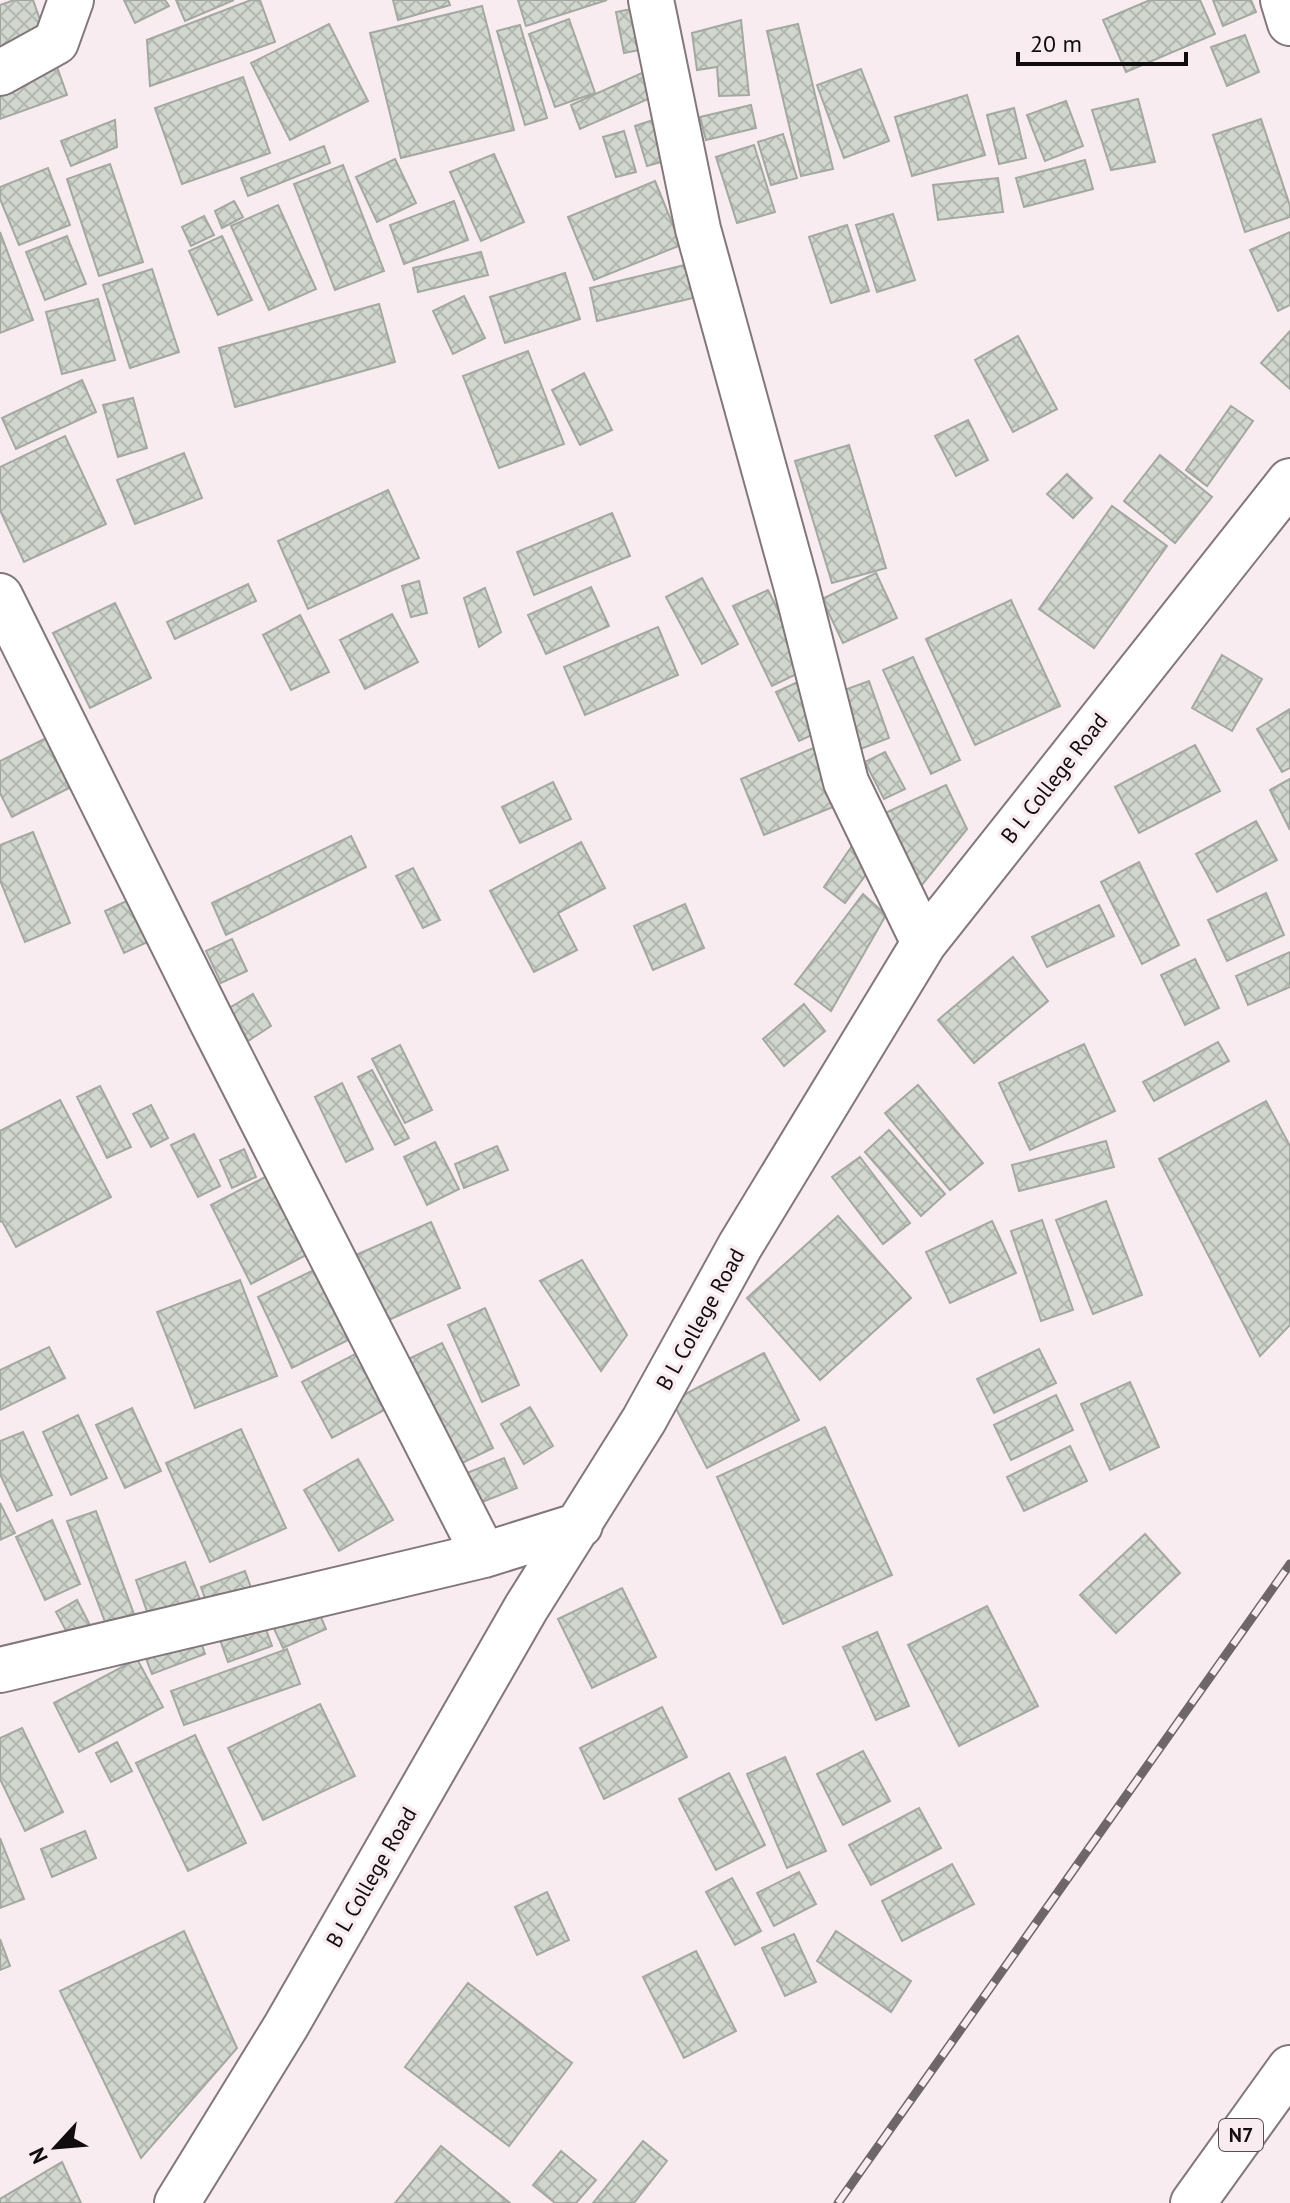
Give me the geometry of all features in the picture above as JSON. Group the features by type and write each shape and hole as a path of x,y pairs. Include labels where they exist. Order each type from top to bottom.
{"main road":[{"path":"0,73 56,42 71,0"},
{"path":"651,0 698,229 796,585 846,782 924,943"},
{"path":"1283,0 1290,23"},
{"name":"B L College Road","path":"177,2203 286,2026 526,1608 644,1420 740,1246 924,943 1290,481"},
{"path":"0,596 205,1008 484,1555"},
{"path":"0,1670 484,1555 580,1525"},
{"name":"N7","path":"1193,2203 1290,2068"}],"building":[{"path":"14,0 33,0 67,95 0,119 0,5"},
{"path":"124,0 165,0 169,6 135,23"},
{"path":"176,0 234,0 185,21"},
{"path":"251,0 260,0 275,42 150,86 147,40"},
{"path":"393,0 448,0 450,5 398,20"},
{"path":"518,0 607,0 526,26"},
{"path":"1150,0 1200,0 1215,34 1126,72 1103,20"},
{"path":"1213,0 1251,0 1256,12 1223,26"},
{"path":"482,6 514,130 401,158 370,33"},
{"path":"647,6 654,47 624,53 616,12"},
{"path":"569,19 595,93 555,107 529,34"},
{"path":"741,20 749,95 719,96 717,67 697,70 692,33"},
{"path":"329,24 368,101 290,140 251,63"},
{"path":"798,24 833,169 801,176 767,31"},
{"path":"520,25 547,118 525,125 497,31"},
{"path":"1245,35 1259,72 1227,86 1211,47"},
{"path":"655,67 664,92 580,129 571,105"},
{"path":"861,69 889,141 844,158 817,85"},
{"path":"243,77 270,153 182,184 155,108"},
{"path":"967,95 985,155 912,176 895,117"},
{"path":"1138,99 1155,162 1111,170 1092,110"},
{"path":"1066,101 1083,146 1045,161 1027,115"},
{"path":"751,105 756,128 706,140 700,117"},
{"path":"1014,108 1026,158 999,164 987,115"},
{"path":"656,119 668,160 647,166 635,126"},
{"path":"1261,119 1290,206 1290,217 1245,232 1213,135"},
{"path":"115,120 117,147 71,166 61,141"},
{"path":"624,131 636,172 616,177 603,137"},
{"path":"783,134 797,178 771,185 758,142"},
{"path":"754,145 775,212 737,223 716,157"},
{"path":"324,146 330,163 248,196 241,178"},
{"path":"494,154 524,222 481,241 450,172"},
{"path":"395,159 416,203 377,222 356,177"},
{"path":"1085,160 1093,189 1024,207 1016,178"},
{"path":"110,164 143,262 99,276 67,179"},
{"path":"343,165 384,271 335,290 294,184"},
{"path":"48,168 70,225 19,245 0,199 0,187"},
{"path":"998,178 1003,212 938,220 933,185"},
{"path":"655,181 681,245 594,280 568,217"},
{"path":"234,201 243,217 222,228 215,211"},
{"path":"454,201 468,240 404,264 390,225"},
{"path":"278,205 316,289 269,310 231,226"},
{"path":"893,214 915,280 877,292 856,225"},
{"path":"204,216 214,235 191,246 182,227"},
{"path":"847,225 869,291 831,303 809,237"},
{"path":"0,232 33,320 0,333"},
{"path":"1290,232 1290,305 1278,311 1250,250"},
{"path":"67,236 86,284 45,300 26,252"},
{"path":"222,236 252,300 218,315 189,251"},
{"path":"481,252 488,275 418,292 413,268"},
{"path":"693,263 701,296 597,321 590,288"},
{"path":"152,269 179,352 130,368 103,285"},
{"path":"565,273 580,319 505,343 490,297"},
{"path":"464,296 485,338 453,354 433,311"},
{"path":"98,299 115,360 62,374 46,312"},
{"path":"379,304 395,362 235,407 219,348"},
{"path":"1290,331 1290,389 1261,363"},
{"path":"1018,336 1057,409 1013,432 975,360"},
{"path":"528,351 564,444 499,468 463,376"},
{"path":"584,373 612,430 580,445 552,390"},
{"path":"82,380 96,412 16,449 2,418"},
{"path":"133,398 147,448 118,457 103,405"},
{"path":"1231,406 1253,421 1207,486 1186,470"},
{"path":"968,420 988,460 956,476 935,436"},
{"path":"65,436 106,524 24,562 0,510 0,467"},
{"path":"849,445 886,568 832,583 795,461"},
{"path":"184,453 202,498 135,524 117,480"},
{"path":"1160,455 1212,497 1175,543 1124,501"},
{"path":"1067,474 1092,498 1073,518 1047,494"},
{"path":"388,490 419,558 308,609 278,541"},
{"path":"1112,506 1167,546 1094,648 1039,609"},
{"path":"612,513 630,556 534,595 517,552"},
{"path":"876,573 897,618 843,643 822,599"},
{"path":"702,578 738,644 702,664 666,597"},
{"path":"419,581 427,613 411,617 402,586"},
{"path":"248,584 256,601 175,639 167,622"},
{"path":"591,587 609,626 546,654 528,615"},
{"path":"485,588 501,632 479,647 464,598"},
{"path":"768,590 807,669 772,686 733,606"},
{"path":"1011,600 1060,706 975,745 926,639"},
{"path":"115,603 151,678 90,708 53,633"},
{"path":"392,614 418,662 365,689 340,640"},
{"path":"300,615 329,672 291,690 263,635"},
{"path":"658,627 678,675 585,715 564,667"},
{"path":"1222,655 1262,679 1232,731 1192,708"},
{"path":"913,657 960,760 931,774 883,670"},
{"path":"802,680 825,729 799,741 776,692"},
{"path":"869,681 889,738 858,750 836,693"},
{"path":"1290,709 1290,768 1282,772 1257,729"},
{"path":"48,737 73,786 12,817 0,793 0,761"},
{"path":"1195,745 1220,791 1139,833 1115,787"},
{"path":"818,746 843,803 764,835 741,779"},
{"path":"885,752 905,789 884,799 865,762"},
{"path":"1290,779 1290,830 1270,790"},
{"path":"553,782 571,819 520,843 502,807"},
{"path":"946,785 967,829 913,896 870,820"},
{"path":"1256,821 1277,860 1217,892 1196,854"},
{"path":"33,832 70,923 25,942 0,880 0,845"},
{"path":"351,836 366,867 226,935 212,903"},
{"path":"581,842 605,888 558,913 577,950 534,972 490,891"},
{"path":"852,846 870,869 845,903 824,887"},
{"path":"1139,862 1179,945 1142,964 1101,882"},
{"path":"413,868 440,920 423,928 396,876"},
{"path":"1266,893 1284,935 1227,961 1208,920"},
{"path":"863,894 886,915 831,1011 795,984"},
{"path":"135,897 154,939 124,953 105,911"},
{"path":"685,904 704,948 653,970 634,926"},
{"path":"1099,905 1114,936 1047,967 1032,937"},
{"path":"232,939 247,971 221,983 206,951"},
{"path":"1290,952 1290,987 1248,1005 1236,976"},
{"path":"1013,957 1048,1001 974,1063 938,1020"},
{"path":"1195,959 1219,1008 1185,1025 1161,975"},
{"path":"253,994 271,1026 248,1041 229,1008"},
{"path":"804,1004 825,1031 784,1066 763,1039"},
{"path":"1218,1042 1229,1061 1154,1101 1143,1082"},
{"path":"1084,1044 1115,1111 1030,1150 999,1083"},
{"path":"400,1045 432,1110 405,1123 372,1059"},
{"path":"372,1070 409,1138 395,1145 358,1077"},
{"path":"342,1083 373,1149 346,1162 315,1097"},
{"path":"918,1085 983,1163 950,1190 885,1113"},
{"path":"100,1086 131,1147 107,1158 77,1097"},
{"path":"60,1100 111,1197 16,1247 0,1222 0,1131"},
{"path":"1266,1101 1290,1146 1290,1325 1260,1356 1159,1159"},
{"path":"151,1105 168,1138 151,1147 133,1114"},
{"path":"889,1130 945,1194 921,1216 865,1152"},
{"path":"194,1134 220,1186 198,1197 171,1145"},
{"path":"1106,1141 1114,1167 1019,1191 1012,1165"},
{"path":"435,1142 459,1189 427,1205 404,1157"},
{"path":"497,1146 508,1170 464,1188 455,1164"},
{"path":"244,1149 256,1177 232,1188 220,1160"},
{"path":"860,1157 910,1223 883,1244 832,1177"},
{"path":"269,1175 310,1253 251,1284 211,1205"},
{"path":"1106,1201 1142,1295 1093,1314 1056,1220"},
{"path":"838,1216 911,1298 820,1380 747,1298"},
{"path":"1042,1220 1073,1310 1041,1321 1011,1231"},
{"path":"992,1221 1016,1273 950,1303 926,1252"},
{"path":"431,1222 460,1288 371,1328 342,1261"},
{"path":"582,1260 627,1335 601,1371 540,1281"},
{"path":"316,1269 350,1339 292,1368 258,1297"},
{"path":"240,1280 277,1376 195,1408 157,1312"},
{"path":"485,1308 519,1385 482,1402 448,1325"},
{"path":"442,1343 493,1448 450,1469 398,1364"},
{"path":"49,1347 65,1378 0,1410 0,1370"},
{"path":"1039,1349 1056,1383 994,1413 977,1379"},
{"path":"357,1353 386,1409 332,1438 302,1382"},
{"path":"764,1353 799,1420 707,1468 672,1401"},
{"path":"1130,1382 1159,1447 1110,1470 1081,1404"},
{"path":"1056,1395 1073,1430 1011,1460 994,1425"},
{"path":"530,1407 553,1446 524,1464 501,1424"},
{"path":"132,1408 161,1471 125,1488 96,1425"},
{"path":"78,1415 107,1478 71,1495 43,1432"},
{"path":"825,1427 892,1575 783,1624 717,1477"},
{"path":"241,1429 286,1528 210,1562 166,1463"},
{"path":"23,1432 52,1495 17,1511 0,1474 0,1441"},
{"path":"1070,1446 1087,1481 1024,1511 1007,1477"},
{"path":"504,1458 517,1488 460,1511 447,1481"},
{"path":"358,1459 393,1520 339,1551 304,1490"},
{"path":"0,1503 15,1533 0,1540"},
{"path":"96,1511 138,1625 110,1635 67,1521"},
{"path":"52,1520 80,1584 45,1600 16,1537"},
{"path":"1145,1534 1180,1573 1116,1633 1080,1595"},
{"path":"185,1562 201,1602 150,1620 136,1580"},
{"path":"245,1571 272,1646 228,1662 201,1587"},
{"path":"308,1587 326,1629 283,1648 264,1607"},
{"path":"622,1588 656,1657 592,1688 558,1619"},
{"path":"77,1600 92,1629 71,1640 56,1612"},
{"path":"987,1606 1038,1706 959,1746 908,1645"},
{"path":"194,1621 205,1654 152,1674 139,1640"},
{"path":"877,1632 909,1706 876,1720 843,1647"},
{"path":"287,1649 300,1684 184,1725 171,1691"},
{"path":"137,1659 163,1707 79,1752 54,1703"},
{"path":"320,1704 355,1776 263,1820 228,1748"},
{"path":"662,1707 687,1757 604,1799 580,1748"},
{"path":"22,1728 63,1812 25,1831 0,1779 0,1738"},
{"path":"195,1735 246,1843 188,1871 136,1763"},
{"path":"117,1742 132,1771 111,1782 96,1753"},
{"path":"863,1751 890,1801 843,1825 817,1774"},
{"path":"785,1757 826,1851 787,1868 747,1774"},
{"path":"729,1773 765,1845 716,1870 679,1799"},
{"path":"919,1808 941,1848 871,1885 849,1845"},
{"path":"85,1831 96,1858 52,1877 41,1849"},
{"path":"0,1838 24,1899 0,1908"},
{"path":"952,1864 974,1904 902,1941 882,1901"},
{"path":"799,1872 816,1904 774,1926 757,1893"},
{"path":"732,1878 761,1931 735,1945 706,1892"},
{"path":"547,1892 569,1940 537,1955 515,1907"},
{"path":"184,1931 237,2048 141,2158 60,1991"},
{"path":"836,1931 911,1981 891,2012 817,1961"},
{"path":"794,1934 816,1982 785,1996 762,1948"},
{"path":"0,1939 10,1966 0,1970"},
{"path":"696,1951 736,2031 684,2058 643,1977"},
{"path":"468,1983 572,2063 509,2146 405,2067"},
{"path":"643,2141 667,2161 634,2203 593,2203"},
{"path":"441,2146 510,2203 395,2203"},
{"path":"561,2151 596,2180 576,2203 555,2203 533,2185"},
{"path":"62,2162 81,2203 0,2203 0,2199"}],"railway":[{"path":"838,2203 1290,1564"}]}
